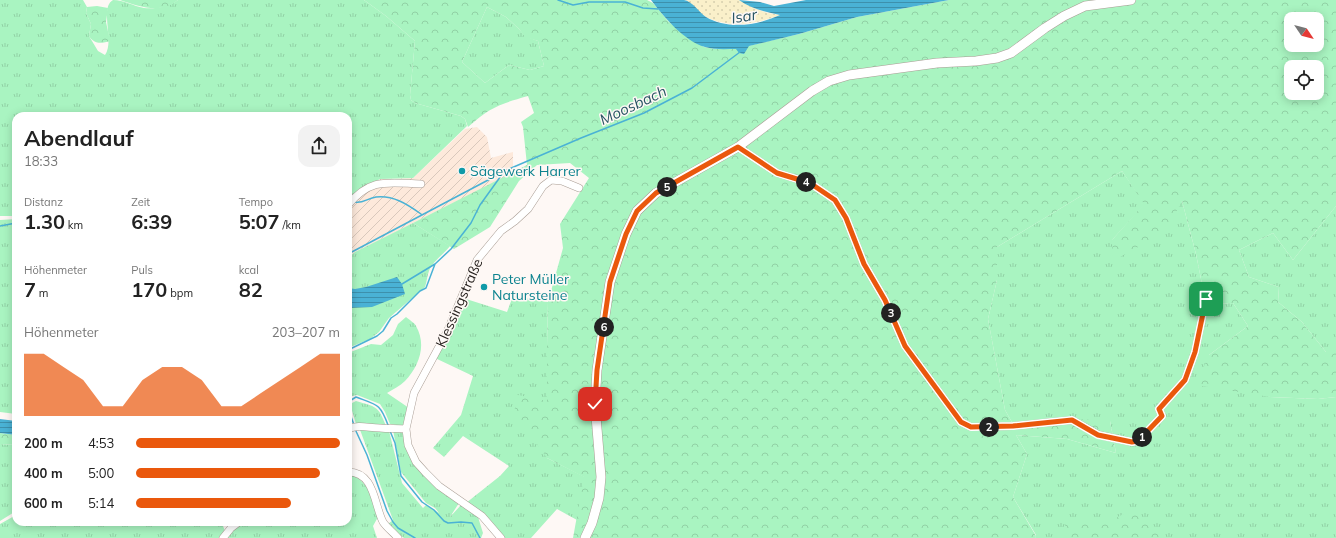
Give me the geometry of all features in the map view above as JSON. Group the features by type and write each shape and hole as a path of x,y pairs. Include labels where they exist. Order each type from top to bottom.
{"main road":[{"path":"585,538 594,517 599,498 600,484 595,404 597,370 610,282 626,234 637,211 656,193 738,147 812,91 829,81 849,75 937,62 976,61 997,58 1011,53 1045,28 1064,16 1085,6 1131,0"}],"street":[{"path":"738,147 777,173 810,183 835,200 846,218 864,264 885,300 905,346 961,422 971,427 1013,426 1072,420 1098,435 1132,442 1138,441 1162,416 1159,409 1185,380 1195,352 1206,299"},
{"name":"Klessingstraße","path":"406,429 414,393 447,332 477,260 501,231 528,209 543,186 551,180 562,181 579,188"},
{"path":"352,201 362,190 380,183 421,184"},
{"path":"353,428 406,429 408,445 416,462 440,486 482,516 501,538"},
{"path":"352,472 364,478 368,483 372,489 384,522 398,538"},
{"path":"223,538 234,526"}],"shaded area":[{"path":"477,127 487,137 491,158 513,152 513,173 352,255 352,193 380,179 413,178 465,129"}],"green space":[{"path":"0,0 83,0 87,7 86,13 91,24 89,36 98,51 105,55 108,49 107,10 109,4 113,0 144,8 157,8 166,6 178,0 364,0 386,16 415,41 410,95 411,100 415,103 461,116 465,119 467,126 413,178 380,179 355,194 354,193 352,196 352,112 12,112 12,216 0,216"},
{"path":"120,0 178,0 171,5 164,7 149,8"},
{"path":"364,0 647,0 653,3 668,21 684,35 704,47 716,49 736,49 799,34 857,17 949,0 1336,0 1336,206 1293,260 1273,233 1239,250 1249,277 1279,287 1278,302 1302,322 1326,352 1336,352 1336,397 1318,399 1270,397 1196,385 1209,355 1248,326 1233,303 1206,304 1196,254 1182,201 1165,232 1113,261 1112,240 1144,204 1122,171 997,247 997,280 988,319 1005,410 1013,424 1064,418 1110,421 1116,453 1067,439 1016,435 1027,454 1013,497 1036,536 1035,538 573,538 584,477 547,458 514,412 518,395 547,401 548,302 563,248 560,224 589,178 570,163 537,165 519,181 490,227 454,249 413,223 527,165 523,127 521,122 534,113 528,96 496,107 468,127 465,119 461,116 415,103 411,100 410,95 415,41 386,16","holes":["487,7 506,17 525,37 538,41 544,66 530,70 509,65 485,83 462,62"]},
{"path":"97,6 108,8 106,22 110,41 104,43 95,42 89,36 91,24 86,13 87,7"},
{"path":"487,7 506,17 525,36 538,41 544,66 530,70 509,65 485,83 462,62"},
{"path":"1122,171 1145,204 1112,240 1182,201 1196,254 1206,304 1233,303 1248,326 1209,355 1270,397 1318,399 1336,397 1336,538 1035,538 1036,535 1013,497 1027,454 1016,435 1067,439 1116,453 1110,421 1013,424 1005,410 988,319 997,280 997,247"},
{"path":"1336,206 1336,352 1326,352 1302,322 1278,302 1279,287 1249,277 1239,250 1273,233 1293,260"},
{"path":"12,219 12,414 0,412 0,220"},
{"path":"413,223 450,246 435,261 428,273 425,287 389,318 379,332 370,339 352,346 352,255"},
{"path":"513,296 548,302 547,458 585,477 577,520 557,509 531,538 503,538 466,503 500,476 509,466 463,436 444,457 433,448 461,415 473,376 435,358 463,298 507,312"},
{"path":"406,317 415,325 421,340 420,355 414,369 405,381 387,393 409,408 403,426 390,424 380,404 357,395 352,396 352,351 371,344 381,345 393,335 398,324"},
{"path":"356,401 376,408 381,414 386,426 356,424 352,411 352,403"},
{"path":"359,427 389,431 402,483 423,508 426,505 439,513 435,508 426,503 401,472 393,430 401,432 405,435 408,451 459,503 450,517 461,505 478,517 483,533 481,538 404,538 393,530 388,524 393,520"},
{"path":"0,433 12,434 12,445 0,444"},
{"path":"0,444 12,445 12,514 0,521"},
{"path":"352,474 355,474 368,488 378,517 373,526 377,538 225,538 238,526 352,526"},
{"path":"1131,510 1153,525 1163,538 1065,538 1065,519 1101,526"},
{"path":"12,517 12,526 223,526 225,531 221,538 0,538 0,524"}],"sand":[{"path":"686,0 739,0 756,9 781,15 745,24 727,23 708,18"}],"water":[{"path":"651,0 684,0 693,4 706,17 715,21 724,24 743,25 780,15 754,8 739,0 760,2 774,6 806,0 949,0 857,17 799,34 749,46 744,54 739,53 736,49 717,49 705,47 690,40 668,21"},
{"path":"397,277 402,284 405,294 372,307 352,308 352,289 366,287"},
{"path":"0,419 12,420 12,434 0,433"}],"waterway":[{"path":"558,0 573,5 589,2 625,2 643,8 658,9"},
{"name":"Moosbach","path":"352,252 509,169 644,113 692,88 740,52"},
{"name":"Moosbach","path":"352,348 377,336 383,331 391,318 420,291 426,288 435,264 451,249 471,223 480,205 503,173"},
{"path":"355,202 376,197 388,197 405,204 421,214"},
{"path":"0,226 12,224"},
{"path":"402,284 435,264"},
{"name":"Moosbach","path":"352,400 356,397 377,406 383,412 388,425"},
{"path":"352,419 354,425"},
{"path":"355,429 367,455 387,511 393,522 398,528 415,538"},
{"name":"Moosbach","path":"390,431 395,443 401,476 422,502 434,510 444,521 448,523 472,523 480,538"}],"place":[{"name":"Sägewerk Harrer","path":"462,171"},
{"name":"Peter Müller Natursteine","path":"484,287"}],"route":[{"path":"595,404 597,370 610,282 626,234 637,211 656,193 738,147 777,173 810,183 835,200 846,218 864,264 885,300 905,346 961,422 971,427 1013,426 1072,420 1098,435 1132,442 1138,441 1162,416 1159,409 1185,380 1195,352 1206,299"}],"water label":[{"name":"Isar","path":"744,16"}]}
